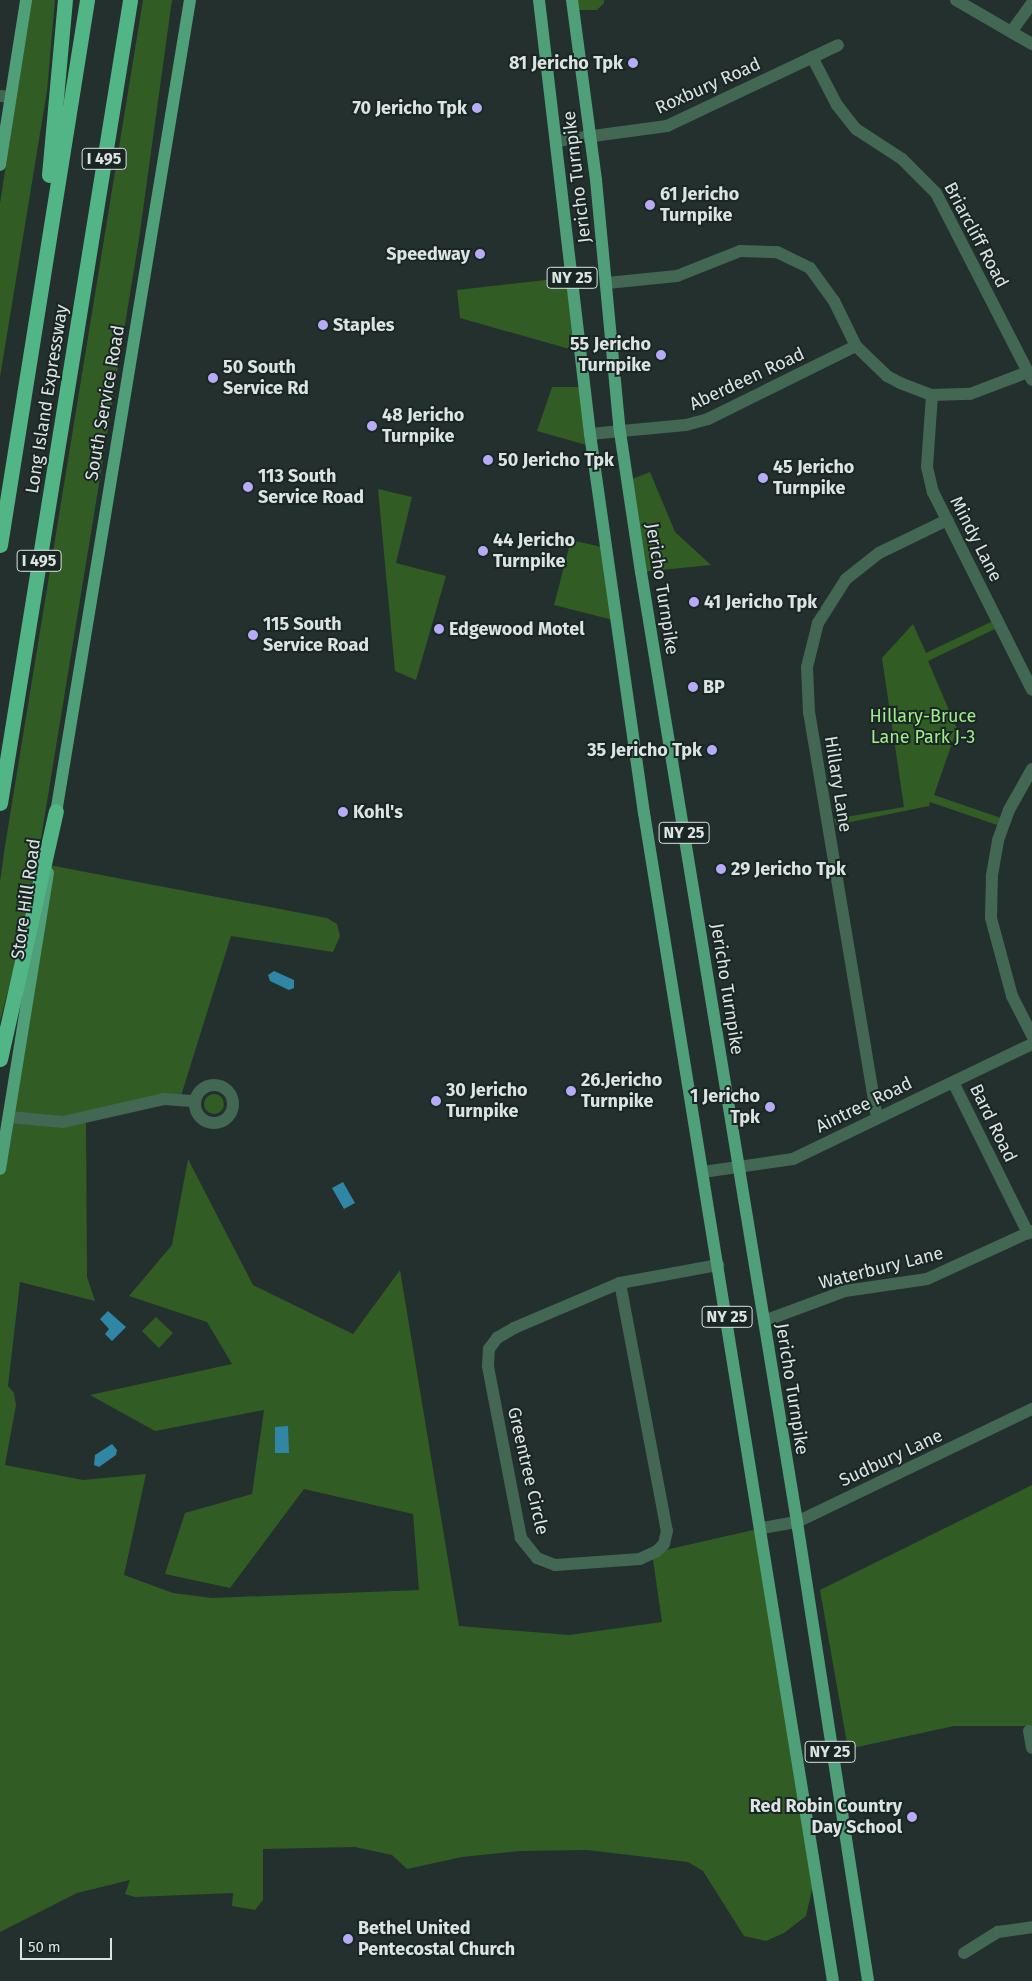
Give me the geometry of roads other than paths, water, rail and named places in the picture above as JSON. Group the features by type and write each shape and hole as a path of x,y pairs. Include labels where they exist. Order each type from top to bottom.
{"highway":[{"path":"36,314 65,0"},
{"name":"Long Island Expressway","path":"0,545 87,0"},
{"name":"Long Island Expressway","path":"0,803 130,0"},
{"path":"0,1059 56,811"}],"main road":[{"path":"0,165 5,96 26,0"},
{"name":"South Service Road","path":"56,811 190,0"},
{"name":"Jericho Turnpike","path":"539,0 590,434 644,813 762,1528 833,1981"},
{"name":"Jericho Turnpike","path":"572,0 591,136 620,432 764,1321 868,1981"},
{"name":"Store Hill Road","path":"0,1169 42,919 56,811"}],"street":[{"path":"956,0 1032,44"},
{"path":"1011,32 1032,2"},
{"name":"Roxbury Road","path":"556,141 667,126 838,45"},
{"name":"Briarcliff Road","path":"812,56 837,105 856,129 902,159 936,193 1030,376"},
{"path":"607,284 677,276 740,251 777,252 810,268 822,281 856,346 886,376 932,395 970,394 1030,376"},
{"name":"Aberdeen Road","path":"590,434 689,425 708,419 856,346"},
{"name":"Mindy Lane","path":"932,395 927,467 933,492 1032,690"},
{"name":"Hillary Lane","path":"877,1118 809,713 807,667 818,623 846,579 879,553 947,520"},
{"path":"1032,769 1010,810 998,842 992,876 991,918 1012,996 1032,1035"},
{"name":"Aintree Road","path":"703,1172 738,1165 793,1159 1032,1044"},
{"name":"Bard Road","path":"953,1082 1030,1232"},
{"path":"8,1117 63,1122 157,1100 195,1101"},
{"name":"Waterbury Lane","path":"764,1321 845,1292 927,1279 1030,1232"},
{"name":"Greentree Circle","path":"620,1283 667,1531 664,1544 657,1551 640,1559 555,1565 537,1558 521,1538 488,1366 489,1349 497,1338 514,1328 620,1283 718,1265"},
{"name":"Sudbury Lane","path":"762,1528 796,1522 1032,1410"},
{"path":"1029,1731 1032,1748"},
{"path":"964,1953 998,1932 1032,1927"}],"water":[{"path":"274,971 294,980 294,988 289,990 270,981 268,975"},
{"path":"343,1182 355,1203 344,1209 332,1188"},
{"path":"108,1311 126,1327 112,1341 105,1334 109,1329 100,1319"},
{"path":"288,1426 289,1453 275,1453 275,1427"},
{"path":"112,1444 117,1450 116,1455 99,1467 94,1465 95,1455"}],"place":[{"name":"81 Jericho Tpk","path":"633,63"},
{"name":"70 Jericho Tpk","path":"477,108"},
{"name":"61 Jericho Turnpike","path":"650,205"},
{"name":"Speedway","path":"480,254"},
{"name":"Staples","path":"323,325"},
{"name":"55 Jericho Turnpike","path":"661,355"},
{"name":"50 South Service Rd","path":"213,378"},
{"name":"48 Jericho Turnpike","path":"372,426"},
{"name":"50 Jericho Tpk","path":"488,460"},
{"name":"45 Jericho Turnpike","path":"763,478"},
{"name":"113 South Service Road","path":"248,487"},
{"name":"44 Jericho Turnpike","path":"483,551"},
{"name":"41 Jericho Tpk","path":"694,602"},
{"name":"Edgewood Motel","path":"439,629"},
{"name":"115 South Service Road","path":"253,635"},
{"name":"BP","path":"693,687"},
{"name":"35 Jericho Tpk","path":"712,750"},
{"name":"Kohl's","path":"343,812"},
{"name":"29 Jericho Tpk","path":"721,869"},
{"name":"26.Jericho Turnpike","path":"571,1091"},
{"name":"30 Jericho Turnpike","path":"436,1101"},
{"name":"1 Jericho Tpk","path":"770,1107"},
{"name":"Red Robin Country Day School","path":"912,1817"},
{"name":"Bethel United Pentecostal Church","path":"348,1939"}],"park label":[{"name":"Hillary-Bruce Lane Park J-3","path":"923,728"}]}
